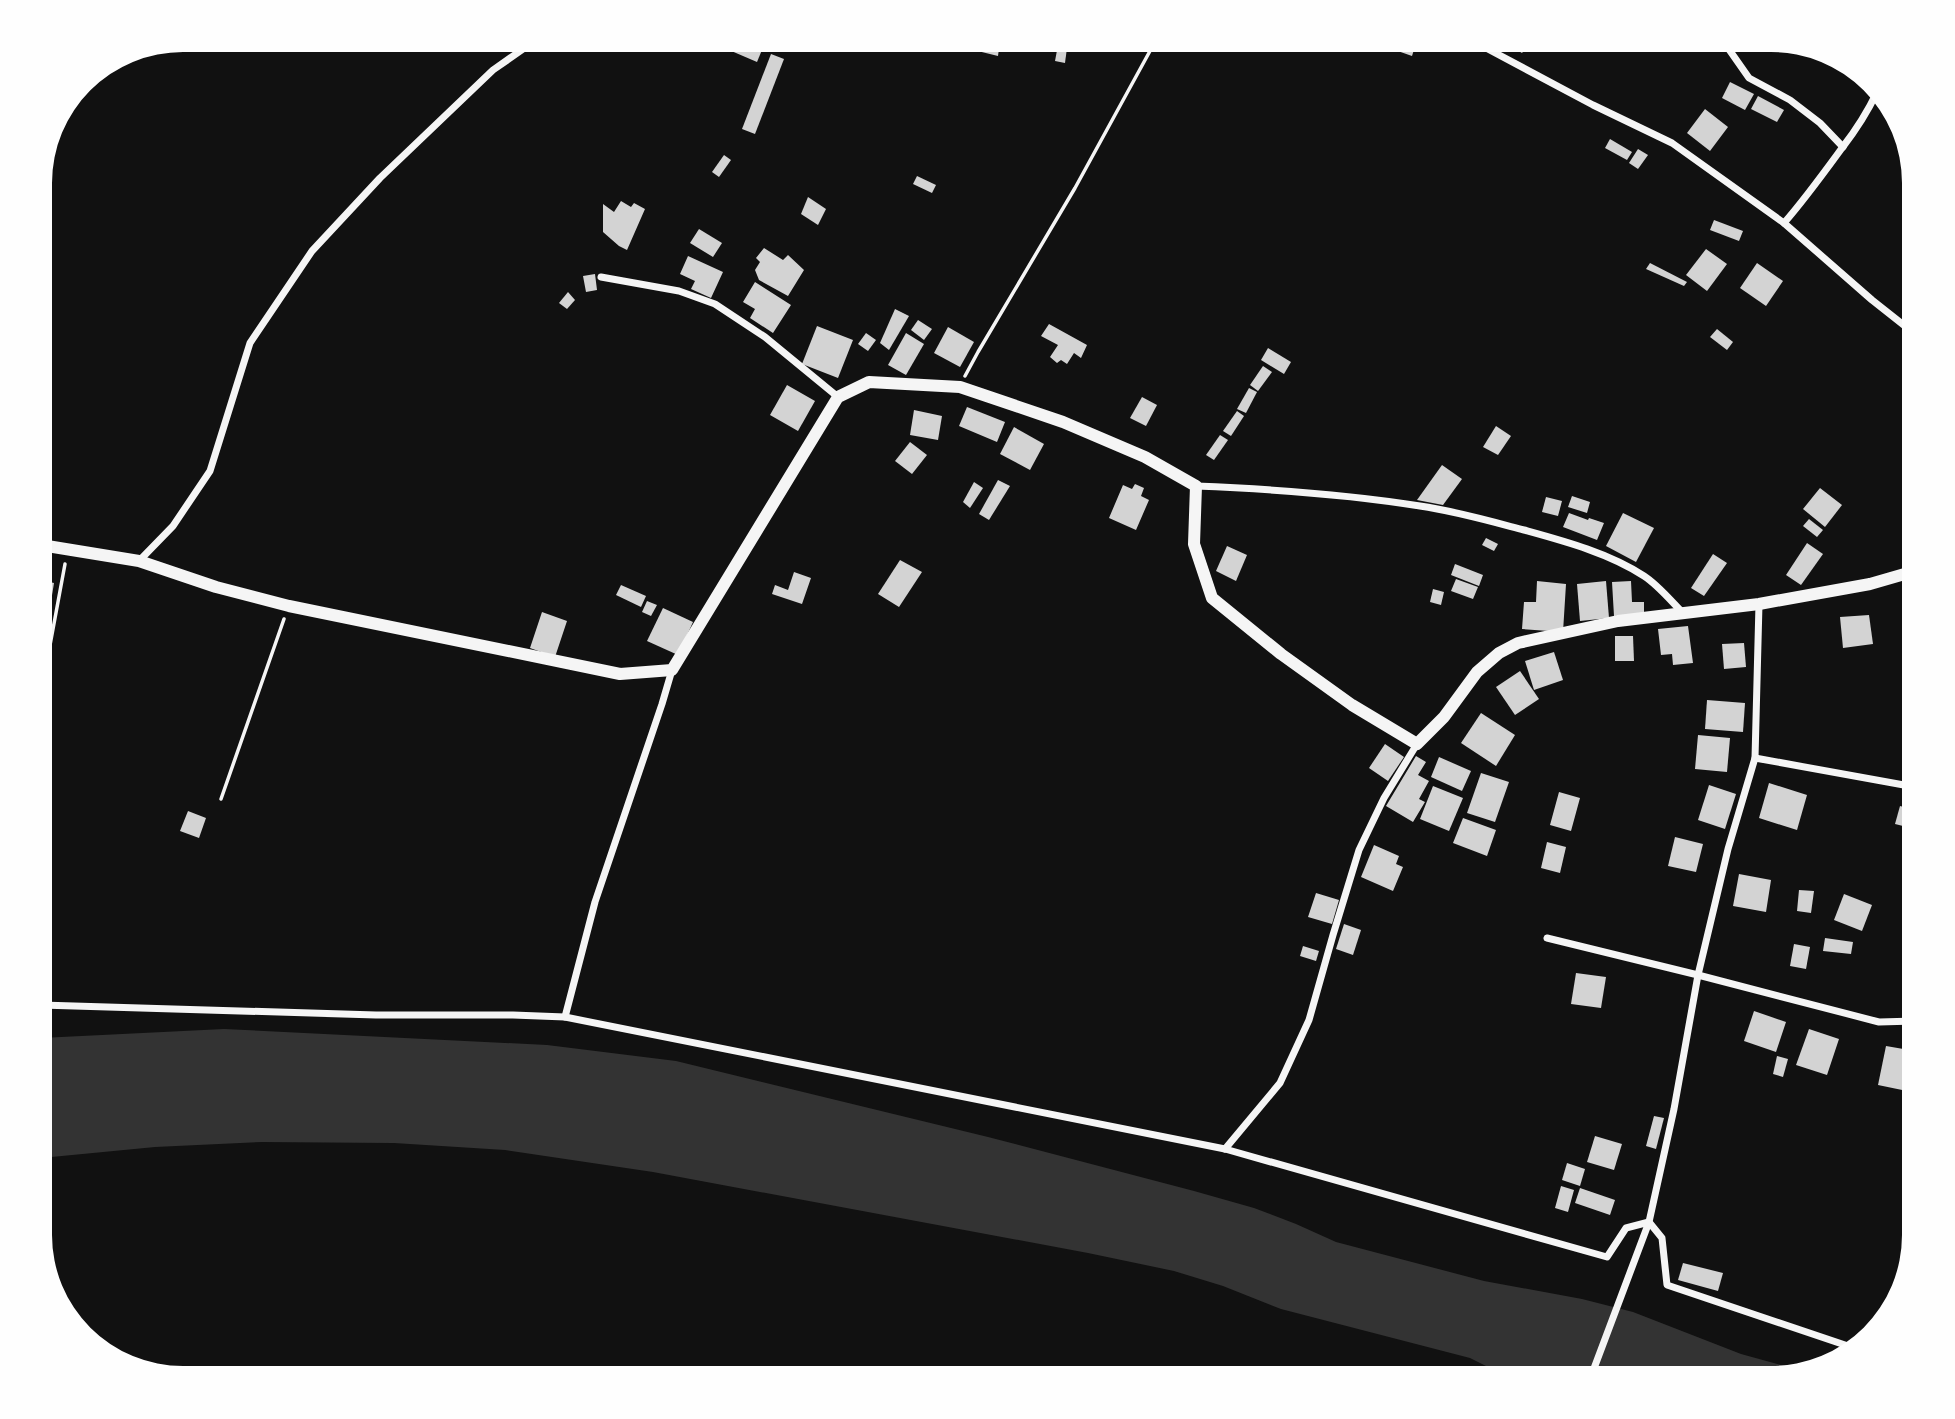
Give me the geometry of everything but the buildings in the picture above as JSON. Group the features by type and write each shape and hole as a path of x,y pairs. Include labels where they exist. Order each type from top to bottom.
{"street":[{"path":"1494,52 1672,143 1784,223 1902,324"},
{"path":"1731,52 1749,78 1790,100 1820,123 1843,148"},
{"path":"139,561 173,526 210,471 250,343 312,251 380,178 493,70 518,53"},
{"path":"1784,223 1856,131 1872,101"},
{"path":"601,277 679,291 715,304 765,337 838,397"},
{"path":"565,1017 595,902 672,670 838,397 869,382 960,387 1063,422 1144,457 1196,486 1343,495 1423,506 1558,539 1610,558 1645,577 1683,613"},
{"path":"1196,486 1194,544 1212,598 1281,654 1352,705 1417,744"},
{"path":"53,546 139,561 216,587 289,606 620,674 672,670"},
{"path":"1225,1149 1280,1083 1310,1020 1359,850 1384,798 1417,744 1444,717 1477,672 1499,653 1518,643 1618,621 1759,604 1870,584 1902,575"},
{"path":"1595,1366 1649,1222 1674,1110 1698,975 1728,849 1755,758 1759,604"},
{"path":"1755,758 1902,785"},
{"path":"1547,938 1880,1022 1902,1021"},
{"path":"53,1005 376,1015 565,1017 1225,1149 1607,1257 1626,1228 1649,1222"},
{"path":"1649,1222 1662,1238 1667,1285 1843,1344"}],"path":[{"path":"960,387 1075,188 1149,52"},
{"path":"53,629 68,548"},
{"path":"221,799 289,606"}],"shaded area":[{"path":"224,1029 547,1045 676,1061 988,1137 1194,1191 1254,1208 1336,1242 1484,1281 1582,1299 1633,1312 1741,1354 1782,1365 1486,1366 1470,1358 1281,1309 1223,1286 1174,1271 653,1172 505,1150 394,1143 262,1142 155,1147 53,1157 53,1037"}]}
